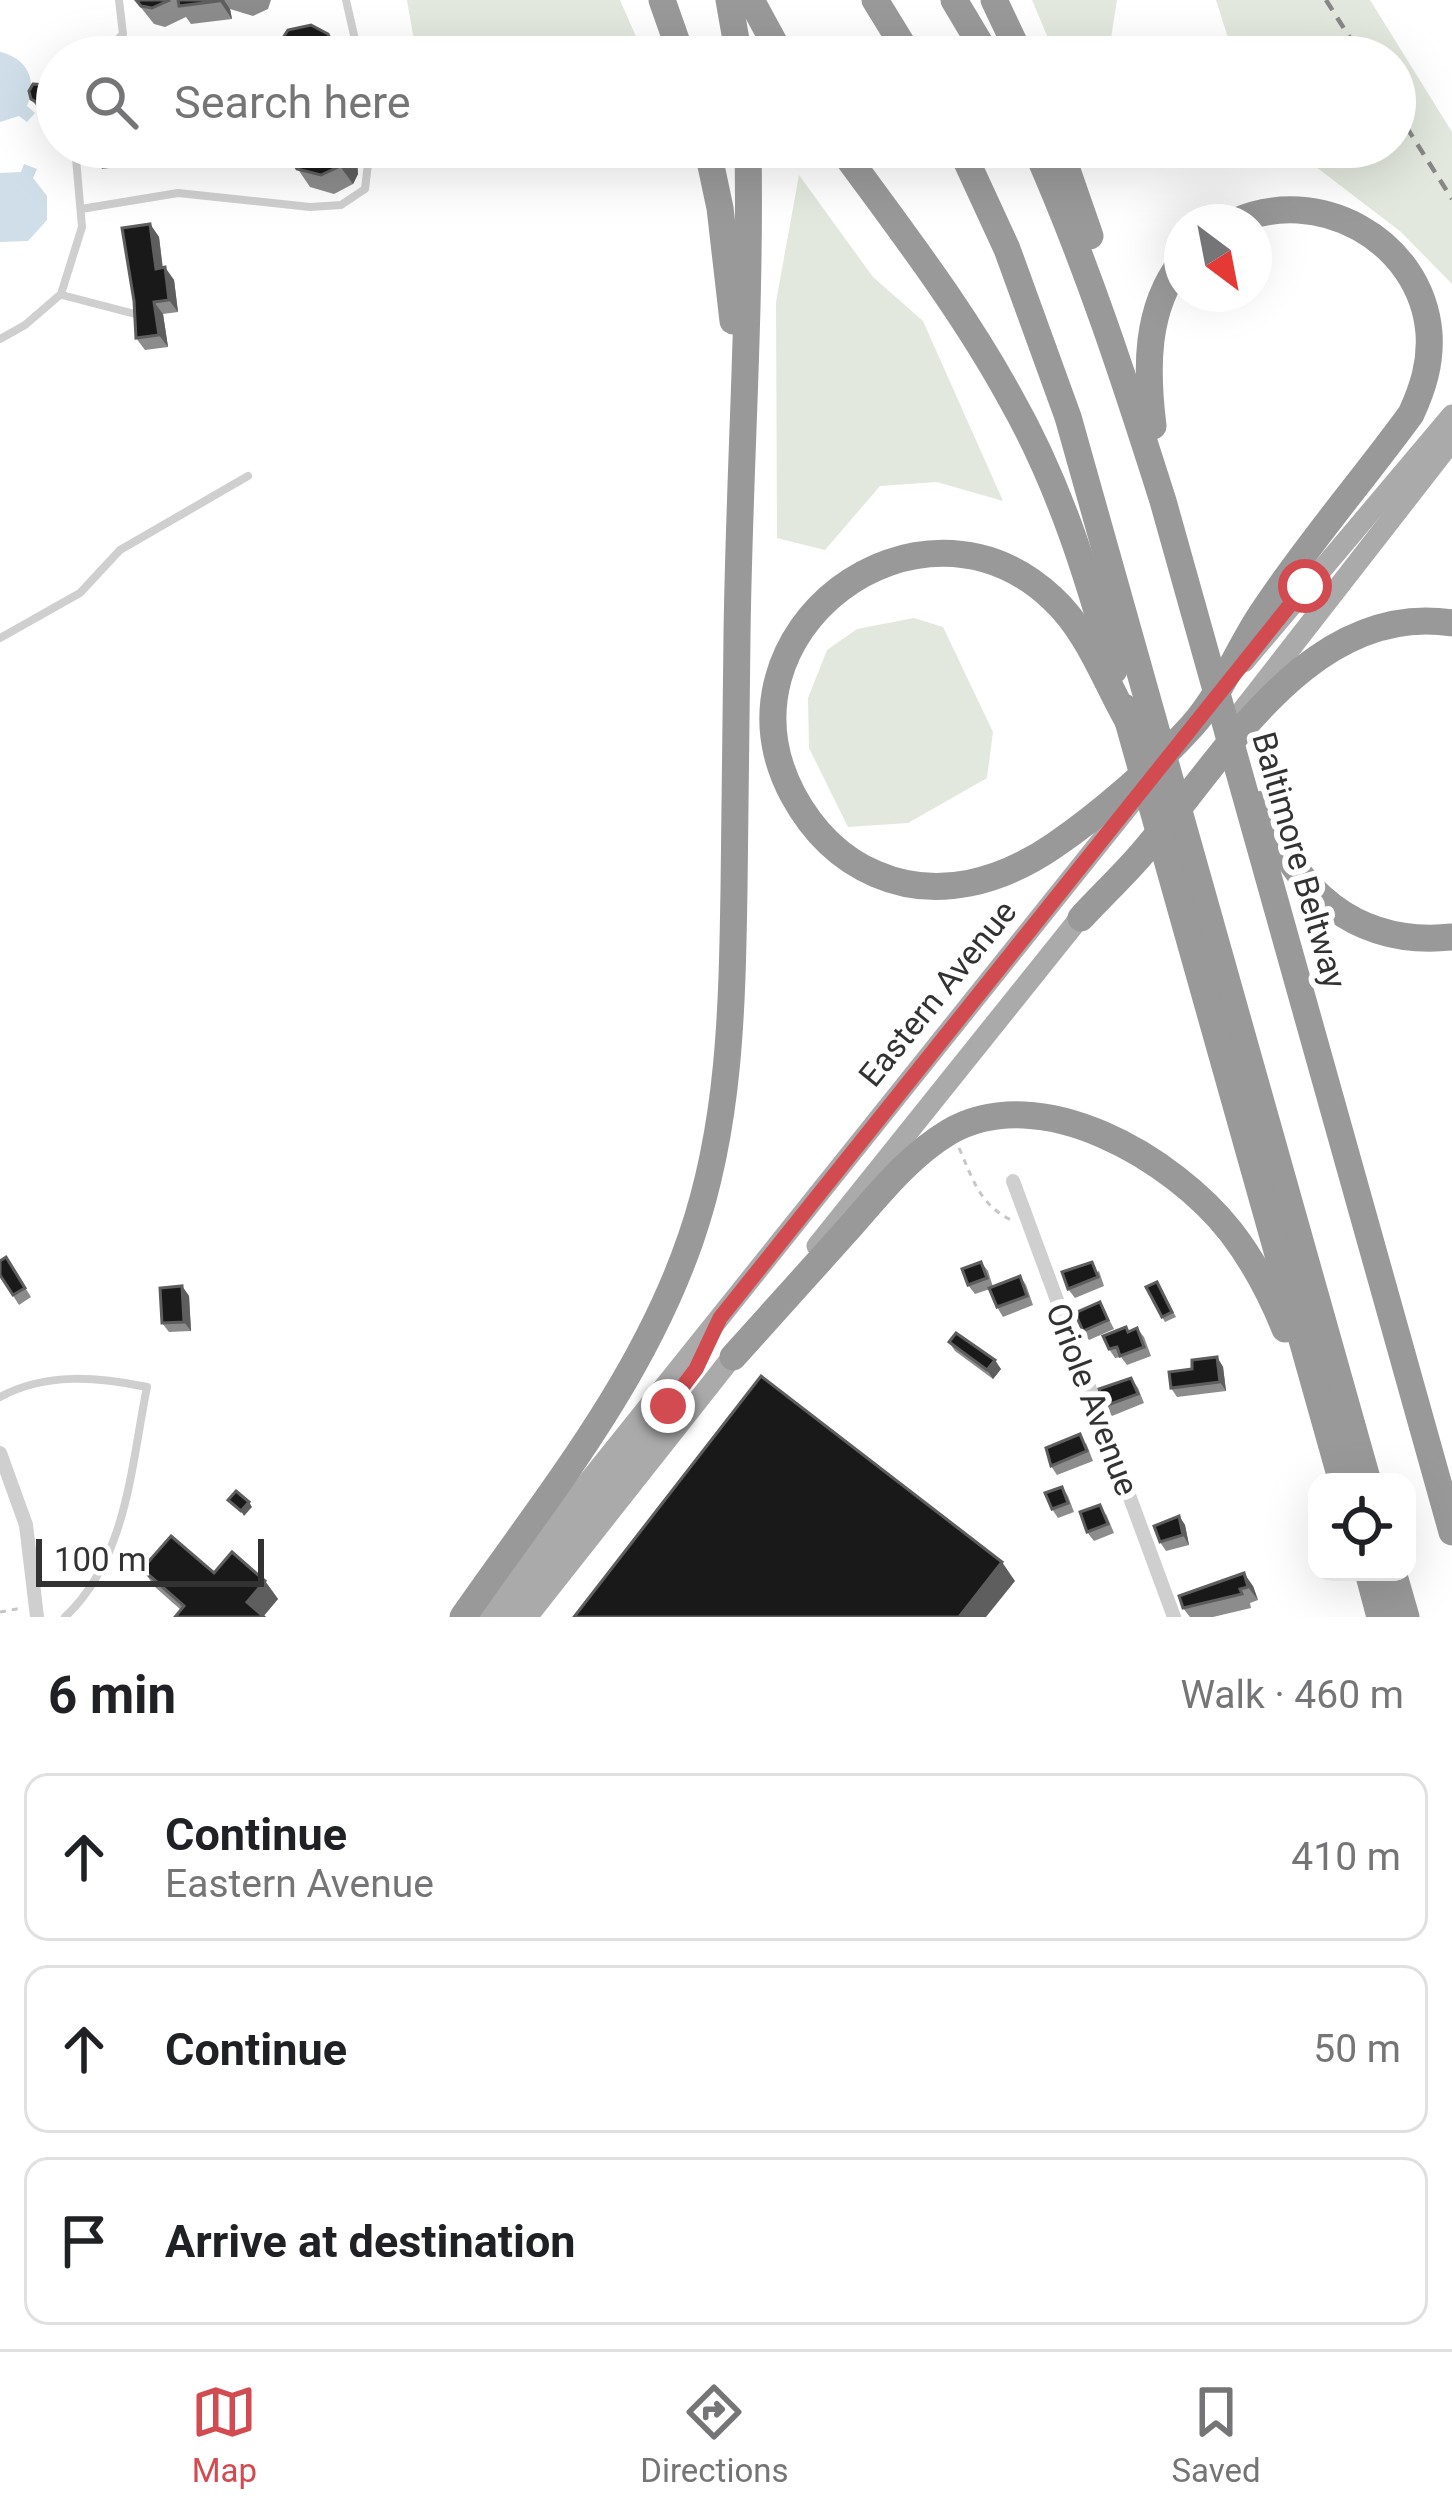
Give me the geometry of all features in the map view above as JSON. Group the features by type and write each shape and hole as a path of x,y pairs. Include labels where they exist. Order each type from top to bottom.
{"highway":[{"path":"662,0 675,36"},
{"path":"729,0 735,36"},
{"path":"751,0 771,36"},
{"path":"875,0 897,36"},
{"path":"954,0 975,36"},
{"path":"994,0 1011,36"},
{"path":"710,168 732,303 738,512"},
{"path":"463,1617 596,1431 630,1375 676,1278 708,1184 722,1115 730,1033 748,168"},
{"path":"855,168 985,353 1028,431 1080,552 1338,1473"},
{"path":"970,168 1007,249 1060,397 1365,1473"},
{"path":"1045,168 1114,346 1248,783 1285,853 1322,898 1367,928 1400,937 1452,937"},
{"path":"1067,168 1086,215 1114,346"},
{"path":"1128,721 1087,644 1054,599 1004,566 946,553 894,559 844,584 822,602 789,648 774,704 776,744 785,781 815,830 857,866 883,878 932,887 977,883 1030,861 1094,815 1194,724 1263,610 1412,414 1429,359 1429,331 1414,284 1373,236 1332,215 1308,209 1272,211"},
{"path":"1163,501 1149,358 1157,305 1164,293"},
{"path":"1081,917 1144,852 1280,688 1360,635 1409,622 1452,623"},
{"name":"Baltimore Beltway","path":"1248,783 1452,1532"},
{"path":"733,1357 929,1144 954,1129 1000,1116 1060,1121 1096,1132 1163,1168 1229,1229 1274,1302 1338,1473"},
{"path":"1370,1581 1380,1617"},
{"path":"1396,1581 1406,1617"}],"main road":[{"name":"Eastern Avenue","path":"480,1617 1305,586 1452,415"},
{"name":"Eastern Avenue","path":"526,1617 1452,441"},
{"path":"504,1617 696,1369 720,1318"}],"street":[{"name":"Oriole Avenue","path":"1013,1181 1174,1617"},
{"path":"0,1453 26,1526 37,1617"}],"lane":[{"path":"119,0 121,36"},
{"path":"346,0 354,36"},
{"path":"0,339 26,325 61,294 82,227 77,168"},
{"path":"81,209 178,193 310,208 341,205 365,189 368,168"},
{"path":"61,294 136,314"},
{"path":"0,638 80,593 120,550 248,476"},
{"path":"0,1397 66,1378 147,1387 114,1546 95,1581 64,1617"}],"path":[{"path":"955,1139 990,1209 1029,1227"}],"shaded area":[{"path":"407,0 620,0 636,36 413,36"},
{"path":"1032,0 1117,0 1111,36 1047,36"},
{"path":"1216,0 1370,0 1392,36 1227,36"},
{"path":"0,52 17,59 28,72 27,106 35,113 27,122 19,116 0,122"},
{"path":"1416,74 1452,132 1452,284 1401,232 1317,168 1416,168"},
{"path":"24,164 37,169 33,178 47,196 47,220 28,241 0,242 0,173 21,172"},
{"path":"799,175 873,277 923,321 1003,501 937,482 880,486 825,550 777,538 776,302"},
{"path":"914,618 943,627 993,732 987,778 908,823 848,827 809,748 808,698 827,650 857,629"}],"building":[{"path":"136,0 170,0 152,8"},
{"path":"178,0 219,0 219,1 179,6"},
{"path":"311,25 329,36 284,36 288,30"},
{"path":"296,168 336,168 321,175"},
{"path":"150,224 156,269 165,267 169,300 154,302 159,335 136,338 122,228"},
{"path":"6,1257 25,1288 13,1295 0,1275 0,1261"},
{"path":"981,1262 987,1278 968,1285 962,1269"},
{"path":"1092,1262 1098,1277 1068,1289 1062,1272"},
{"path":"1020,1276 1027,1296 997,1307 989,1288"},
{"path":"1157,1282 1172,1312 1162,1317 1146,1287"},
{"path":"182,1286 184,1322 162,1323 160,1288"},
{"path":"1100,1302 1108,1320 1083,1331 1075,1313"},
{"path":"1126,1327 1128,1332 1137,1328 1144,1347 1120,1356 1117,1347 1109,1349 1103,1336"},
{"path":"956,1333 995,1360 987,1370 949,1342"},
{"path":"1217,1357 1220,1382 1171,1388 1169,1372 1192,1369 1192,1360"},
{"path":"761,1376 1002,1562 959,1617 574,1617"},
{"path":"1131,1378 1138,1394 1105,1406 1099,1389"},
{"path":"1080,1434 1087,1451 1051,1466 1046,1448"},
{"path":"1062,1487 1068,1503 1052,1509 1045,1493"},
{"path":"236,1491 249,1502 241,1511 228,1500"},
{"path":"1100,1505 1108,1524 1087,1532 1080,1512"},
{"path":"1179,1516 1183,1535 1160,1542 1154,1526"},
{"path":"171,1536 214,1573 232,1552 265,1581 247,1602 264,1617 175,1617 184,1606 142,1569"},
{"path":"1244,1573 1248,1587 1240,1589 1242,1594 1183,1608 1179,1596"}],"railway":[{"path":"1326,0 1349,36"},
{"path":"1416,142 1452,199"}],"route":[{"path":"668,1406 696,1369 720,1318 1305,586"}]}
